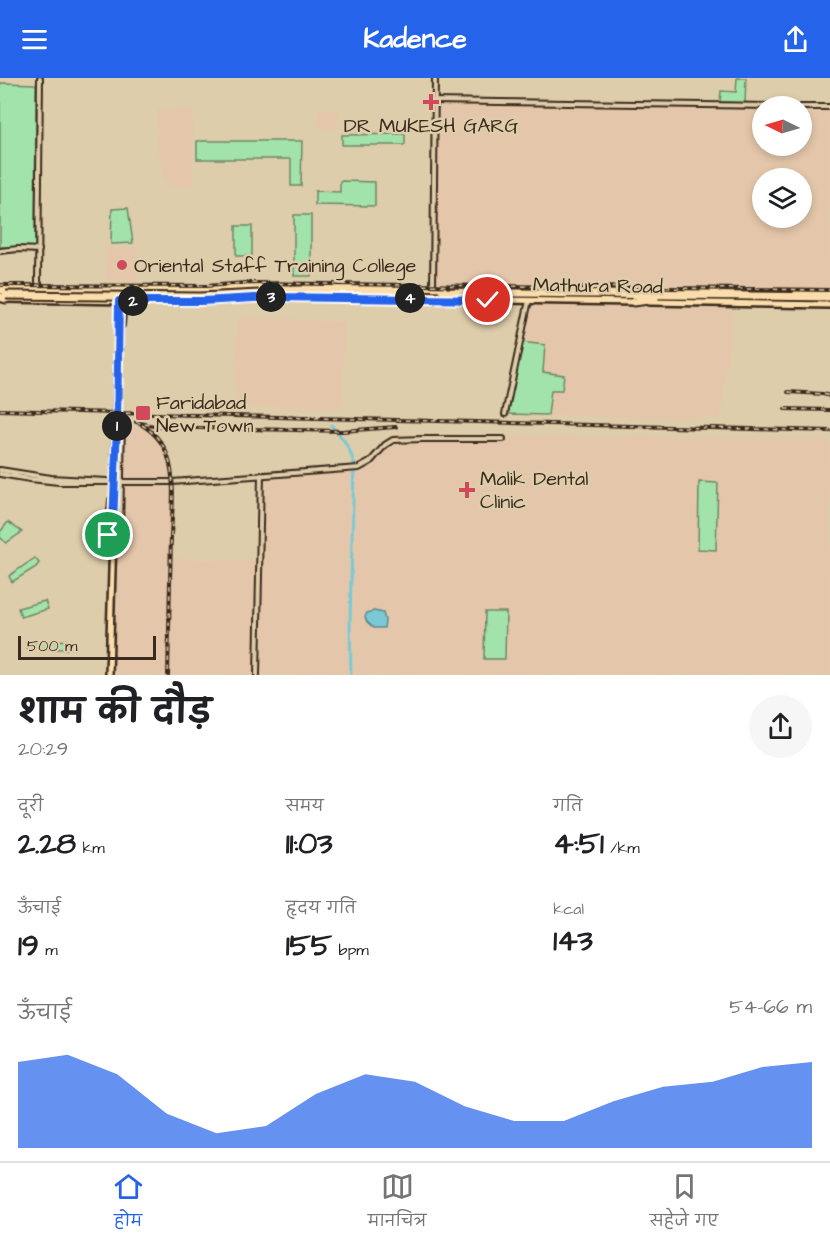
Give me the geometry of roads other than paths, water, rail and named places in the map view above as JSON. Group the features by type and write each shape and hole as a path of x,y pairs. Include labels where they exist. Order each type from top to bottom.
{"highway":[{"path":"302,287 329,292"},
{"path":"243,294 271,290"},
{"path":"3,293 200,297 259,294 271,290"},
{"path":"3,293 243,294 271,290 655,299"},
{"name":"Mathura Road","path":"243,294 329,292"},
{"path":"524,297 800,296 821,293"},
{"name":"Mathura Road","path":"800,296 830,299"},
{"path":"634,302 655,299"},
{"name":"Mathura Road","path":"655,299 830,299"}],"main road":[{"name":"Mathura Road","path":"3,293 34,288 271,290 302,287 800,296"},
{"path":"108,289 121,303"},
{"path":"111,675 121,289"},
{"path":"121,303 133,289"},
{"name":"Mathura Road","path":"3,293 121,303 202,301 243,294 273,297 432,299 524,297 634,302 830,299"},
{"path":"821,293 830,299"}],"street":[{"path":"39,78 38,282 42,288"},
{"path":"432,299 434,78"},
{"path":"434,101 752,106"},
{"path":"812,107 830,107"},
{"path":"0,250 38,250"},
{"path":"34,288 37,282 38,250"},
{"path":"505,414 524,297"},
{"path":"112,482 108,535 113,552 119,540 122,418"},
{"path":"0,472 112,482 172,482 354,468 370,462 385,445 393,440 503,439"},
{"path":"257,675 261,475"}],"water":[{"path":"374,611 383,613 384,628 374,628 367,622 365,617 367,613"}],"waterway":[{"path":"331,425 346,443 354,464 351,675"}],"railway":[{"path":"0,285 207,286 245,283 830,290"},
{"path":"788,392 830,396"},
{"path":"785,409 830,410"},
{"path":"0,410 830,431"},
{"path":"136,422 158,427 342,431 396,427"},
{"path":"142,425 164,448 172,476 168,675"}],"place":[{"name":"DR MUKESH GARG","path":"431,102"},
{"name":"Oriental Staff Training College","path":"122,265"},
{"name":"Faridabad New Town","path":"143,413"},
{"name":"Malik Dental Clinic","path":"467,490"}]}
